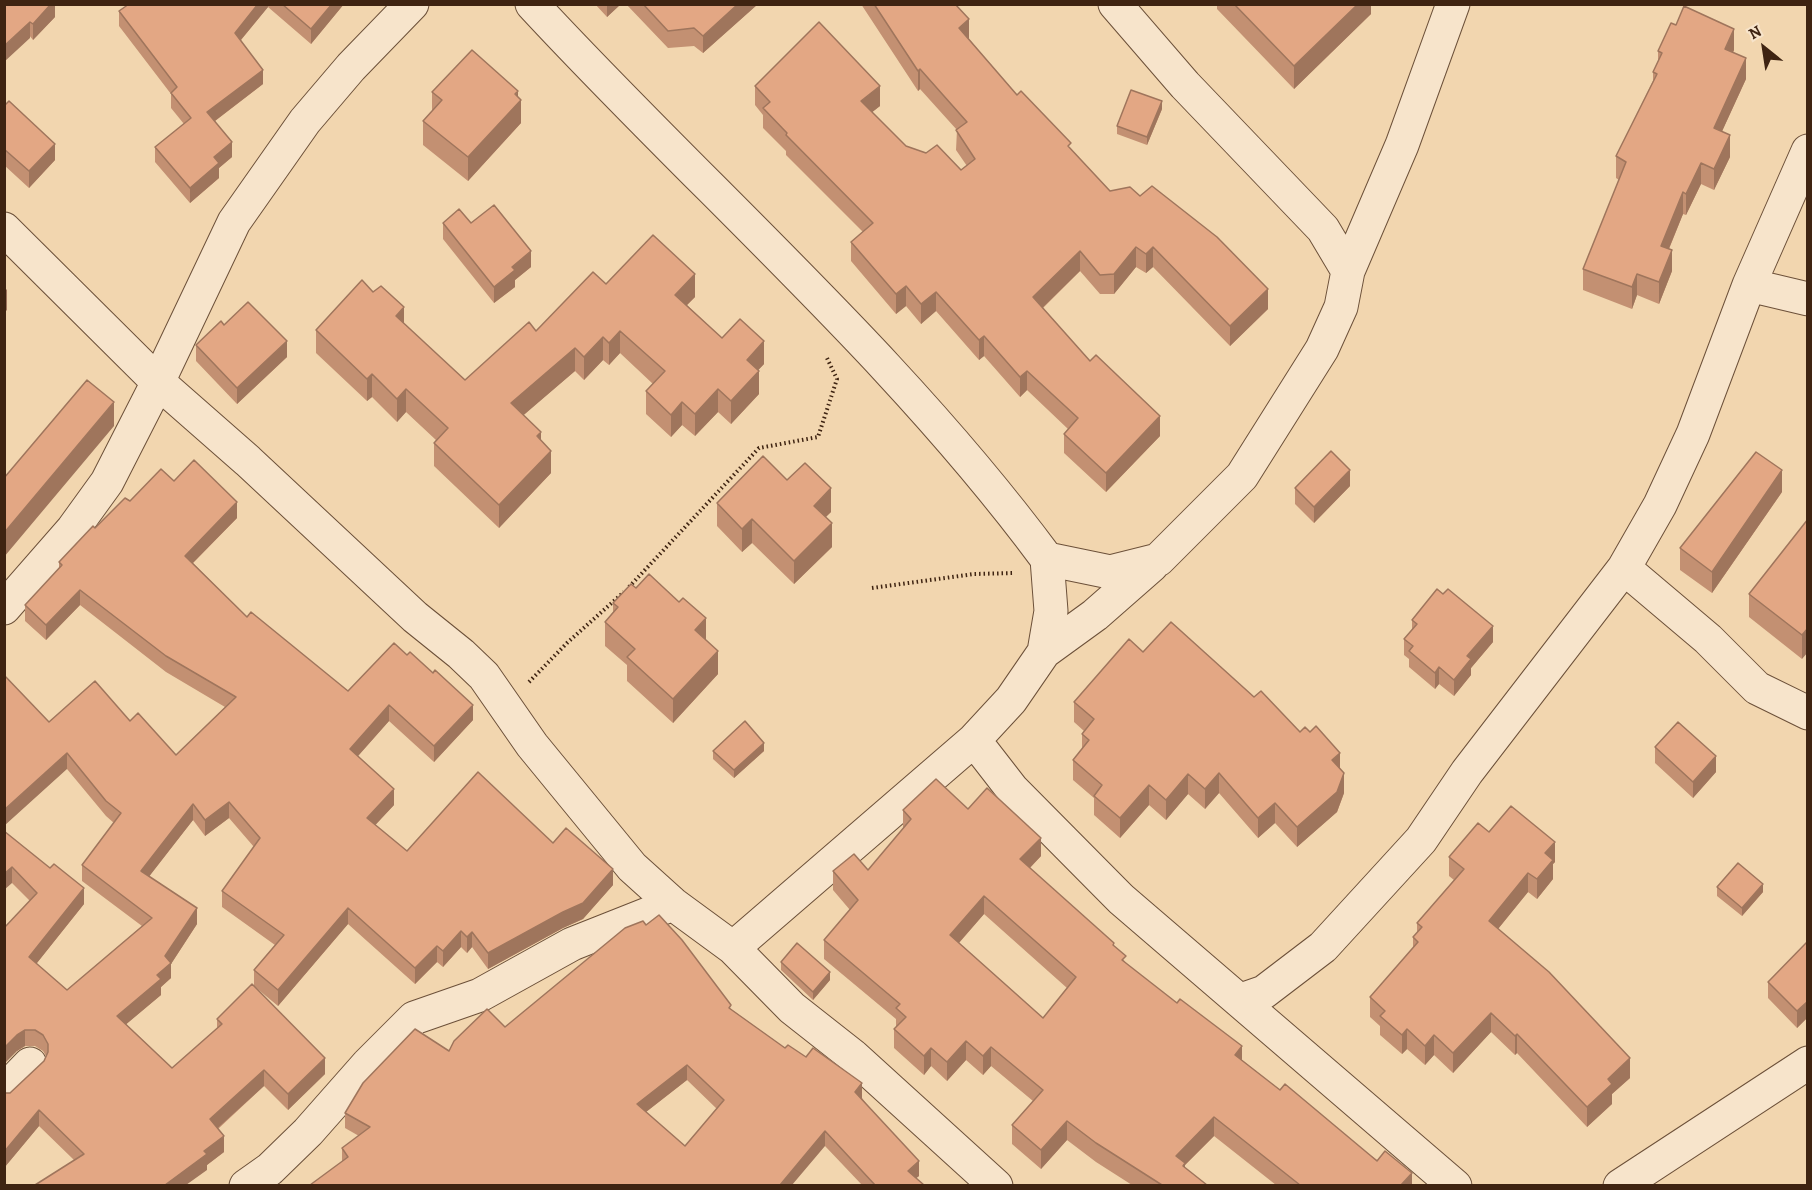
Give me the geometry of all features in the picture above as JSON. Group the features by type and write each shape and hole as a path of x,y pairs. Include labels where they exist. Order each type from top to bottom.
{"street":[{"path":"4,608 73,529 107,482 158,382 234,222 305,121 351,67 412,4"},
{"path":"532,4 889,372 1005,502 1048,569 1051,611 1044,652"},
{"path":"1115,4 1185,86 1323,229 1348,271"},
{"path":"734,948 974,740 1011,700 1044,652 1095,615 1158,560 1242,476 1322,349 1341,307 1348,271 1402,145 1453,4"},
{"path":"1240,1000 1264,992 1323,947 1421,840 1467,772 1576,627 1624,568 1660,505 1693,434 1749,285 1808,151"},
{"path":"4,229 158,382 273,483 415,617 484,676 532,745 632,867 673,904 734,948 792,1008 853,1056 996,1185"},
{"path":"1749,285 1808,299"},
{"path":"1048,569 1110,572 1158,560"},
{"path":"1624,568 1707,639 1757,688 1808,713"},
{"path":"974,740 1012,789 1122,899 1455,1185"},
{"path":"246,1185 270,1169 308,1132 368,1064 414,1018 480,995 572,944 673,904"},
{"path":"1620,1185 1808,1063"},
{"path":"4,1091 30,1064"}],"path":[{"path":"506,706 567,643 655,561 759,448 818,437 837,379 821,347"},
{"path":"872,588 974,574 1020,573 1048,569"}],"building":[{"path":"4,4 51,4 33,24 30,22 4,46"},
{"path":"129,4 258,4 235,33 263,70 207,112 232,142 214,157 219,163 190,188 155,147 191,118 171,93 177,87 119,11"},
{"path":"282,4 332,4 311,29"},
{"path":"643,4 738,4 703,36 694,28 668,31"},
{"path":"874,4 955,4 969,19 959,28 1017,95 1021,91 1071,143 1068,146 1110,191 1130,187 1140,196 1152,186 1217,237 1268,289 1230,326 1153,247 1146,254 1136,247 1114,274 1100,275 1080,251 1033,297 1090,361 1096,355 1160,416 1106,473 1064,434 1078,418 1027,371 1020,377 984,336 979,340 936,292 921,304 906,286 896,294 851,242 873,223 786,135 787,133 763,108 770,102 755,86 819,22 880,86 861,101 906,146 926,153 937,145 961,170 975,159 956,130 967,122 920,69 918,71"},
{"path":"1234,4 1358,4 1294,66"},
{"path":"1684,6 1734,29 1725,49 1746,58 1714,128 1730,135 1714,169 1701,163 1686,194 1683,192 1661,246 1672,250 1659,282 1637,274 1632,287 1583,269 1626,162 1616,156 1657,74 1653,72 1662,53 1658,51 1671,23 1676,25"},
{"path":"472,50 518,91 515,94 521,100 468,157 423,121 442,100 432,92"},
{"path":"1131,90 1162,101 1147,137 1117,126"},
{"path":"9,101 55,144 29,171 4,149 4,106"},
{"path":"494,205 531,251 512,267 515,270 494,287 443,223 459,209 471,223"},
{"path":"653,235 695,274 675,295 722,338 740,319 764,341 747,360 759,371 731,401 718,389 695,414 682,402 671,415 646,391 665,371 620,331 609,343 603,337 584,357 575,348 511,403 541,432 537,436 551,451 499,505 434,443 448,428 406,389 397,399 372,374 367,379 316,330 362,280 373,292 381,286 404,307 396,316 465,380 529,322 536,331 593,272 606,284"},
{"path":"248,302 287,341 237,388 196,345 221,321 224,325"},
{"path":"87,380 114,402 4,533 4,478"},
{"path":"1331,451 1350,470 1314,507 1295,488"},
{"path":"1756,452 1782,470 1712,572 1680,548"},
{"path":"763,456 787,480 805,463 831,488 814,506 832,523 794,561 752,519 742,529 717,503"},
{"path":"194,460 237,502 185,556 247,617 251,612 348,691 394,643 407,655 410,652 433,673 435,670 473,705 434,746 389,705 350,749 394,789 367,818 407,851 478,772 553,843 566,828 613,869 583,903 488,953 472,932 467,937 461,931 443,951 437,946 415,968 348,908 278,990 254,970 284,935 222,891 260,838 229,802 205,820 193,804 141,871 197,908 165,956 171,963 157,975 161,979 117,1016 172,1068 222,1024 217,1019 252,984 325,1058 288,1094 264,1070 210,1119 224,1136 204,1151 207,1154 165,1185 35,1185 84,1154 39,1110 4,1152 4,1093 10,1093 44,1061 48,1052 48,1044 43,1035 35,1030 25,1030 4,1048 4,928 37,893 12,867 4,874 4,831 50,868 54,864 84,888 29,957 67,990 152,918 82,865 121,813 106,801 67,753 4,810 4,675 49,722 95,681 130,721 138,713 176,755 236,697 166,656 80,590 46,625 25,605 62,565 59,562 93,526 95,528 125,498 130,501 161,469 174,481"},
{"path":"1808,519 1808,628 1802,635 1749,594"},
{"path":"649,574 679,602 683,598 706,618 695,630 718,651 673,699 627,657 635,649 605,622 618,607 613,603 631,584 636,588"},
{"path":"1437,589 1443,594 1448,589 1493,626 1467,656 1471,659 1454,680 1439,667 1435,673 1409,651 1413,646 1404,639 1417,624 1412,620"},
{"path":"1171,622 1254,697 1261,691 1300,732 1305,727 1310,732 1316,726 1340,753 1332,760 1344,773 1337,792 1297,827 1275,803 1258,818 1219,773 1205,789 1188,774 1166,800 1149,785 1120,818 1094,796 1102,785 1073,760 1089,740 1082,734 1094,719 1074,702 1129,639 1143,652"},
{"path":"745,721 764,743 734,770 713,751"},
{"path":"1678,722 1716,756 1693,782 1655,747"},
{"path":"936,779 968,809 987,788 1041,838 1020,859 1114,943 1113,945 1126,956 1122,960 1177,1003 1180,999 1242,1046 1235,1055 1280,1090 1285,1084 1377,1161 1385,1151 1412,1173 1401,1185 1300,1185 1214,1117 1176,1156 1185,1163 1183,1166 1207,1185 1162,1185 1096,1143 1067,1121 1041,1150 1012,1125 1043,1090 991,1047 983,1056 966,1041 947,1062 931,1048 924,1056 894,1029 906,1017 896,1008 900,1004 824,940 858,900 833,871 854,854 868,870 911,819 903,810","holes":["984,896 1076,977 1043,1018 950,935"]},
{"path":"1511,806 1555,842 1545,853 1553,860 1537,879 1528,873 1489,921 1549,972 1630,1058 1608,1079 1612,1084 1587,1107 1517,1034 1515,1036 1491,1013 1453,1053 1434,1035 1425,1046 1407,1029 1402,1035 1380,1016 1385,1011 1370,997 1418,942 1413,937 1422,927 1417,923 1464,869 1449,857 1478,823 1489,832"},
{"path":"1738,863 1763,884 1742,908 1717,887"},
{"path":"659,915 682,940 731,1005 729,1008 785,1048 788,1045 806,1057 813,1048 862,1083 855,1092 919,1161 908,1171 924,1185 875,1185 825,1131 780,1185 310,1185 348,1157 342,1148 370,1127 345,1113 363,1083 415,1029 449,1051 454,1041 487,1009 505,1027 625,928 643,921 646,925","holes":["687,1065 724,1100 685,1146 637,1104"]},
{"path":"1807,942 1808,1001 1797,1011 1768,982"},
{"path":"797,943 830,972 813,992 781,962"}]}
